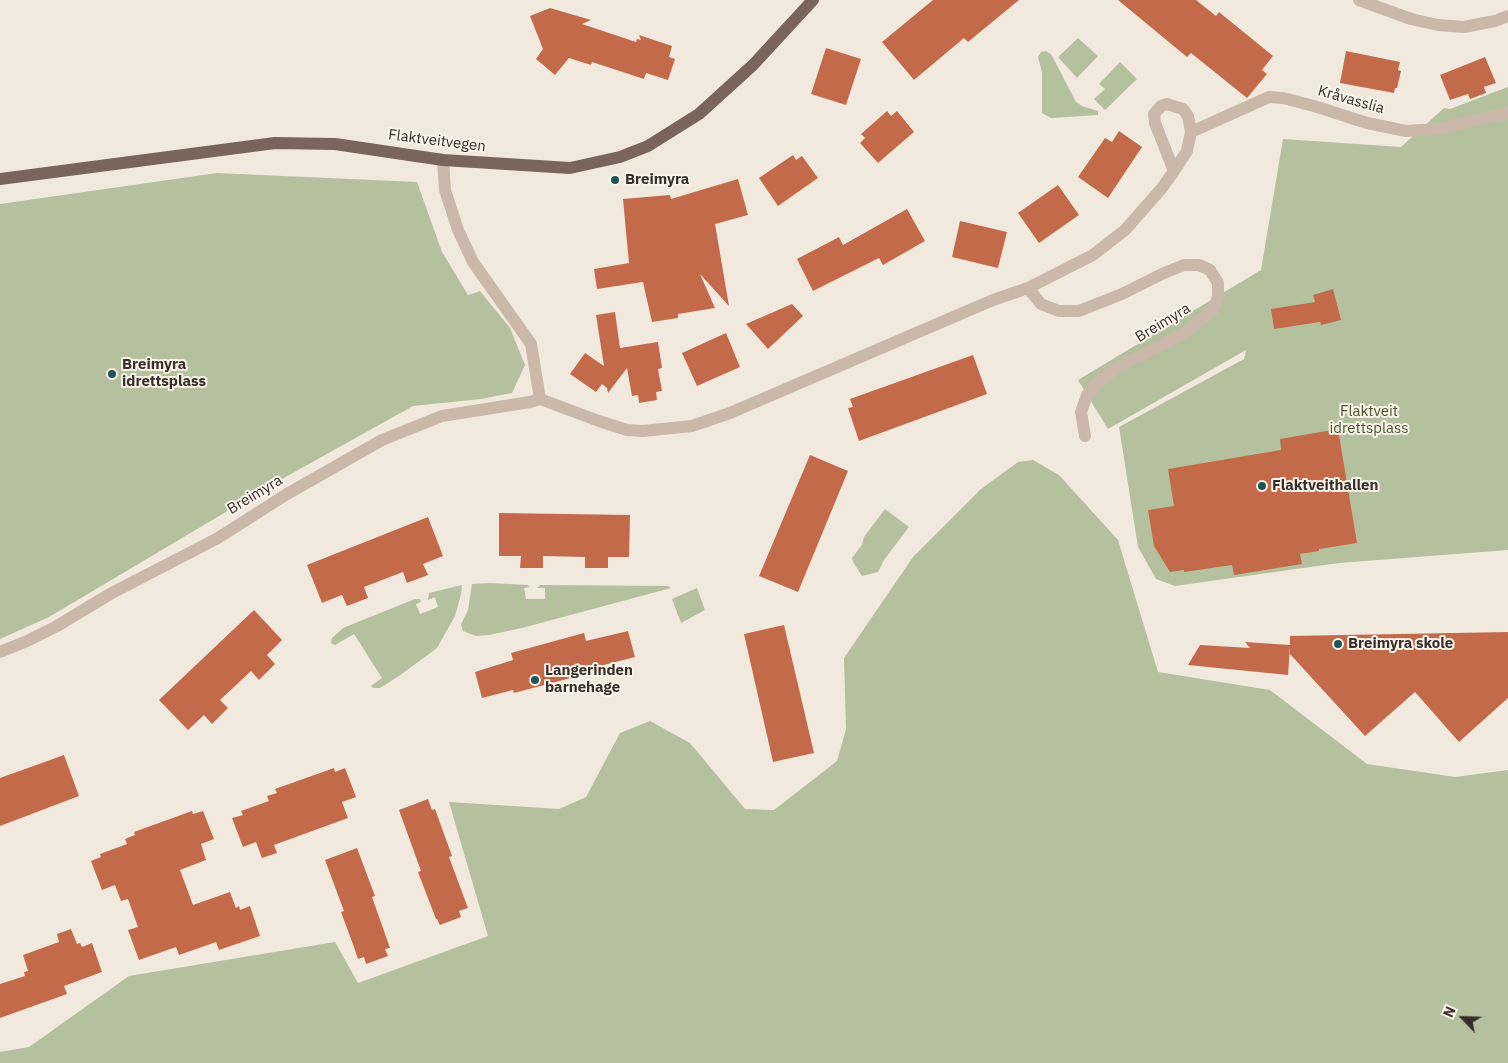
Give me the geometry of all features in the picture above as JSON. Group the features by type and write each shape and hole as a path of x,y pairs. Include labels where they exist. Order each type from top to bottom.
{"main road":[{"name":"Flaktveitvegen","path":"0,178 275,143 335,144 443,160 570,168 620,157 648,146 700,114 754,65 813,0"}],"street":[{"path":"1359,0 1438,25 1464,27 1495,21 1508,16"},
{"name":"Kråvasslia","path":"1191,132 1269,97 1306,104 1367,123 1406,131 1438,129 1508,113"},
{"path":"443,160 445,190 458,230 474,262 531,344 540,399 627,430 655,431 692,426 730,413 993,300 1028,288 1093,255 1125,230 1162,188 1174,171 1187,151 1191,132 1188,116 1179,106 1167,104 1161,106 1154,114 1155,123 1174,171"},
{"name":"Breimyra","path":"1028,288 1041,304 1059,311 1079,311 1122,294 1184,265 1199,265 1210,270 1218,284 1218,297 1213,310 1184,333 1166,344 1120,366 1100,380 1087,395 1081,412 1085,436"},
{"name":"Breimyra","path":"0,652 57,626 110,594 218,538 287,494 382,440 442,416 540,399"}],"green space":[{"path":"1078,38 1098,56 1077,78 1058,57"},
{"path":"1045,51 1051,54 1076,102 1098,111 1098,115 1051,118 1042,113 1042,72 1038,57 1041,52"},
{"path":"1120,62 1137,79 1105,110 1094,99 1105,89 1099,84"},
{"name":"Flaktveit idrettsplass","path":"1508,87 1508,550 1339,563 1175,586 1156,579 1138,547 1119,427 1244,359 1246,350 1108,429 1078,380 1261,270 1283,139 1401,147 1444,108 1450,109"},
{"path":"217,173 417,182 442,252 468,295 480,291 510,328 525,365 512,393 481,399 413,406 273,484 49,617 0,639 0,204"},
{"path":"1033,460 1059,475 1118,540 1158,672 1270,690 1367,764 1455,777 1508,770 1508,1063 0,1063 0,1052 29,1047 129,976 335,942 358,983 488,936 449,802 559,809 586,797 620,733 650,721 690,743 745,809 774,810 837,761 846,729 844,658 913,557 981,489 1018,462"},
{"path":"885,509 909,527 884,560 878,572 862,576 852,558 862,545 864,537"},
{"path":"472,584 527,585 530,587 524,588 526,599 545,599 545,588 537,588 540,585 668,586 671,588 489,635 476,636 463,631 461,624 468,610"},
{"path":"462,585 455,616 437,648 380,688 373,688 371,686 382,678 354,634 335,645 331,643 332,638 343,628 415,599 420,599 421,602 416,604 420,614 438,607 435,597 428,600 429,593"},
{"path":"697,588 705,610 681,623 672,599"}],"building":[{"path":"933,0 1019,0 968,42 964,38 914,80 882,42"},
{"path":"1118,0 1196,0 1216,16 1219,12 1273,56 1262,70 1267,74 1247,98 1191,53 1187,57"},
{"path":"550,8 591,20 582,24 636,42 637,39 641,40 639,35 672,46 669,57 675,59 668,80 646,73 644,79 592,62 591,65 569,58 555,75 536,59 543,49 530,16"},
{"path":"826,48 861,59 846,105 811,94"},
{"path":"1346,51 1400,62 1398,70 1401,71 1394,93 1340,83"},
{"path":"1485,57 1496,83 1484,87 1486,93 1470,99 1468,94 1450,100 1440,75"},
{"path":"887,111 891,116 897,111 914,132 878,163 860,143 865,138 861,134"},
{"path":"1119,131 1142,147 1108,198 1078,177 1105,138 1112,142"},
{"path":"793,155 796,160 802,156 818,178 778,206 759,178"},
{"path":"738,179 748,215 715,224 729,306 700,274 715,308 678,314 678,318 652,322 643,282 597,289 594,269 629,263 623,199 670,195 671,199"},
{"path":"1058,185 1079,215 1039,243 1018,213"},
{"path":"907,209 925,241 883,265 879,258 813,291 797,259 839,237 843,245"},
{"path":"960,221 1007,232 998,268 952,257"},
{"path":"1333,289 1341,320 1321,325 1320,322 1274,329 1271,309 1315,302 1313,295"},
{"path":"792,304 803,316 768,349 746,324"},
{"path":"615,312 620,348 658,342 662,368 658,369 662,391 656,392 657,400 639,403 638,395 632,396 627,368 608,393 607,388 602,384 596,392 570,374 585,353 604,366 596,315"},
{"path":"726,333 740,367 697,386 682,353"},
{"path":"973,355 987,394 859,441 848,408 853,407 850,399"},
{"name":"Flaktveithallen","path":"1338,429 1357,543 1300,554 1302,564 1234,575 1232,565 1184,572 1184,570 1170,572 1154,546 1148,510 1174,506 1168,469 1281,450 1280,439"},
{"path":"810,455 848,471 798,592 759,576"},
{"path":"499,513 630,515 629,557 608,557 608,568 585,568 585,557 543,556 543,568 520,568 521,556 499,556"},
{"path":"428,517 443,556 423,564 428,575 407,583 403,572 364,587 368,598 347,606 342,595 322,603 307,565"},
{"path":"254,610 282,640 267,655 275,664 259,680 251,671 220,700 228,708 212,724 204,715 188,730 159,700"},
{"path":"784,625 814,753 773,762 744,634"},
{"path":"628,631 635,657 600,666 601,670 514,693 513,690 482,698 475,672 513,660 511,653 584,633 586,641"},
{"path":"1508,632 1508,698 1459,742 1415,692 1365,736 1290,654 1288,675 1188,665 1200,645 1250,648 1245,642 1290,645 1290,636"},
{"path":"64,755 79,796 0,826 0,778"},
{"path":"334,768 335,772 345,768 356,797 342,802 348,818 274,845 277,853 262,858 256,842 243,847 232,818 243,815 241,811 269,801 267,796 277,793 275,789"},
{"path":"428,799 432,810 435,809 452,856 449,857 468,908 459,911 461,917 440,925 418,872 421,871 399,810"},
{"path":"192,811 193,814 203,811 214,839 201,844 206,860 180,870 193,905 230,892 236,908 239,906 240,910 250,906 260,936 219,950 216,942 179,955 176,947 139,960 128,930 138,927 128,899 121,901 115,885 102,890 91,861 101,857 100,854 127,844 125,839 135,835 134,832"},
{"path":"357,848 375,896 372,897 390,948 385,949 388,956 366,964 364,957 358,959 341,912 344,911 325,860"},
{"path":"71,929 77,944 80,943 82,947 92,943 102,972 64,986 67,994 0,1018 0,984 25,976 24,972 28,971 23,955 59,942 57,934"}],"place":[{"name":"Breimyra","path":"615,180"},
{"name":"Breimyra idrettsplass","path":"112,374"},
{"name":"Flaktveithallen","path":"1262,486"},
{"name":"Breimyra skole","path":"1338,644"},
{"name":"Langerinden barnehage","path":"535,680"}]}
